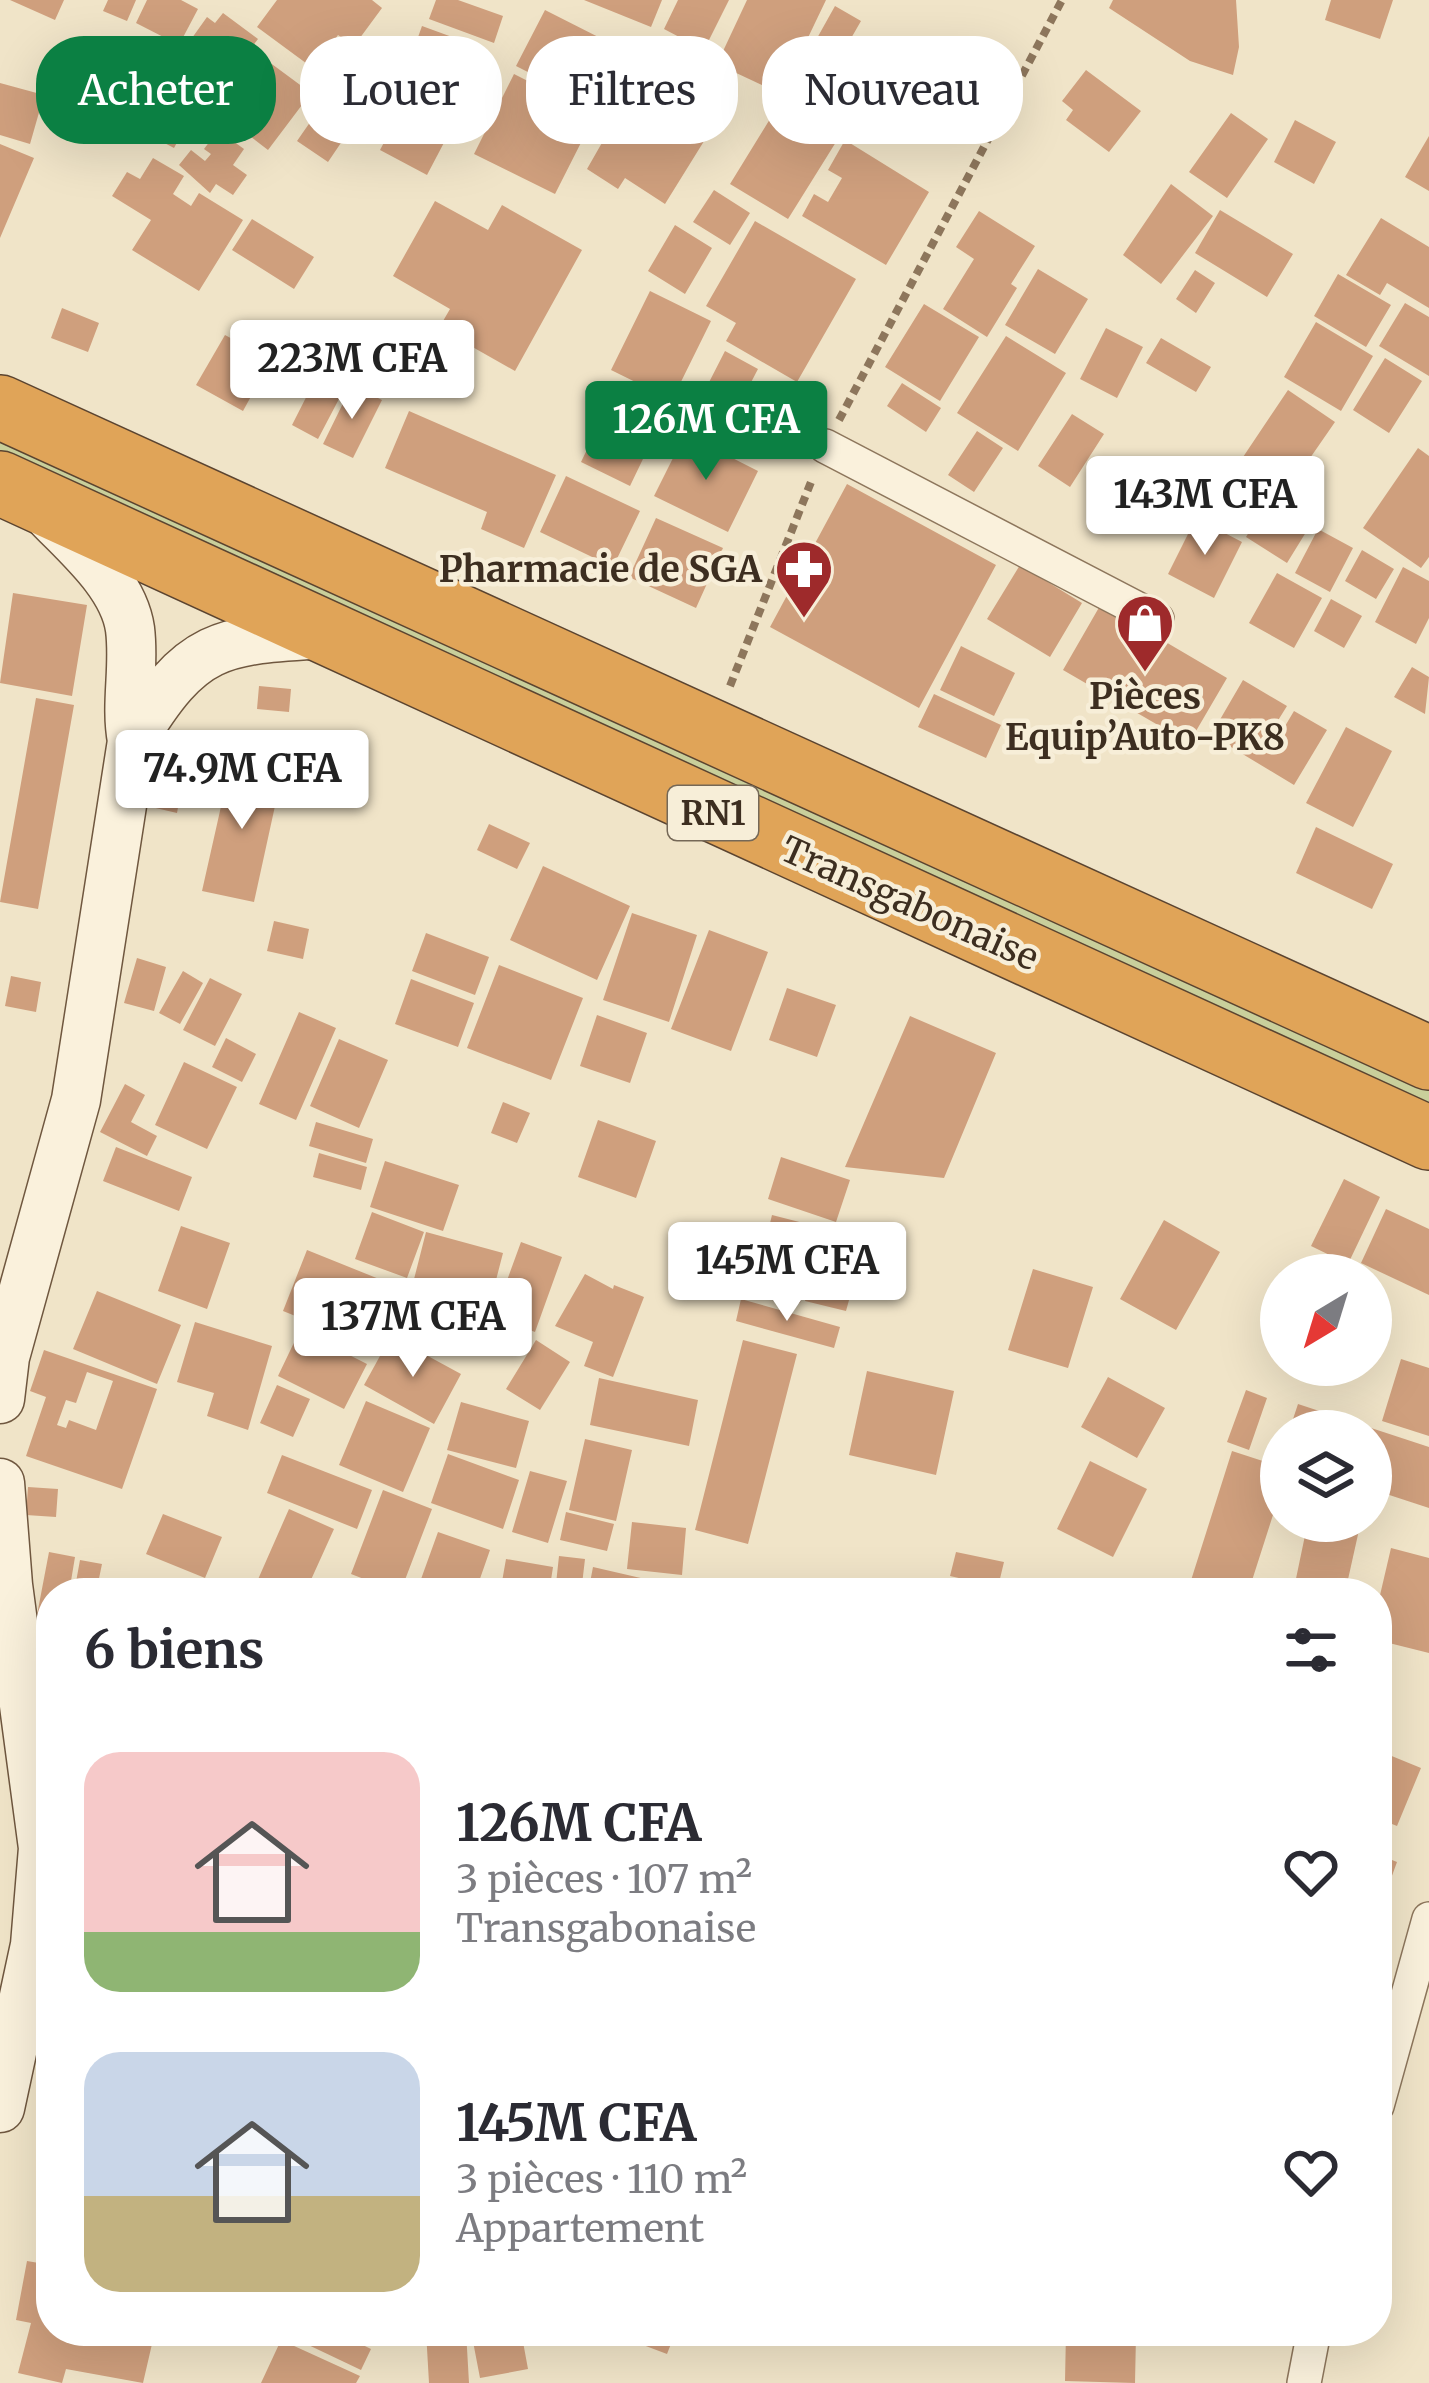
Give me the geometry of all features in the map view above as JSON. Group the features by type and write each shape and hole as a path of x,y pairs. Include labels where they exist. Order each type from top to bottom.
{"highway":[{"name":"Transgabonaise","path":"0,407 712,732 934,828 1429,1058"},
{"name":"Transgabonaise","path":"18,492 1429,1138"}],"street":[{"path":"825,446 1157,619"},
{"path":"0,1399 5,1357 76,1100 132,741 125,705 130,627 123,606 106,578 18,492"},
{"path":"132,741 162,696 212,651 234,640 335,634"},
{"path":"0,1483 8,1585 36,1790"},
{"path":"1392,2052 1429,1919"},
{"path":"0,2108 36,1934"},
{"path":"1304,2383 1312,2346"}],"path":[{"path":"712,732 825,446 1062,0"}],"green space":[{"path":"0,434 1429,1086 1429,1104 0,457"}],"building":[{"path":"10,0 64,0 55,20"},
{"path":"108,0 136,0 127,21 103,11"},
{"path":"147,0 181,0 198,9 184,36 161,36 136,23"},
{"path":"277,0 372,0 382,8 361,36 300,36 300,59 276,41 276,36 257,27"},
{"path":"436,0 458,0 503,16 496,36 475,36 429,19"},
{"path":"584,0 662,0 651,27"},
{"path":"678,0 729,0 711,36 677,36 664,29"},
{"path":"747,0 826,0 809,36 762,36 762,85 738,74 738,36 730,36"},
{"path":"1113,0 1236,0 1239,47 1233,75 1190,61 1109,8"},
{"path":"1331,0 1393,0 1380,39 1325,20"},
{"path":"835,6 861,21 852,36 818,36"},
{"path":"545,10 596,36 532,36"},
{"path":"223,13 254,36 193,36 207,17 215,23"},
{"path":"422,26 449,36 418,36"},
{"path":"526,47 526,71 516,66"},
{"path":"276,67 300,85 300,108 276,139"},
{"path":"1086,70 1141,111 1109,152 1066,120 1073,110 1062,101"},
{"path":"514,74 526,80 526,144 580,144 555,194 474,154 479,144 502,144 502,98"},
{"path":"0,83 36,93 30,144 0,135"},
{"path":"1231,113 1268,139 1227,198 1189,172"},
{"path":"1295,120 1336,142 1314,184 1274,162"},
{"path":"762,132 762,144 835,144 788,219 730,184"},
{"path":"1429,136 1429,191 1405,177"},
{"path":"0,144 34,158 0,238"},
{"path":"208,144 237,144 244,149 233,165 247,175 233,195 216,184 210,193 179,165 191,150 205,161 211,154 204,149"},
{"path":"301,144 340,144 328,162"},
{"path":"383,144 443,144 427,175 380,150"},
{"path":"601,144 702,144 665,204 625,178 618,189 587,169"},
{"path":"843,144 851,144 929,192 886,265 802,216 814,194 828,202 842,178 828,170"},
{"path":"153,158 184,176 173,194 191,206 199,193 243,220 199,291 132,250 151,220 112,196 127,172 140,179"},
{"path":"1171,184 1213,216 1161,284 1123,255"},
{"path":"714,190 750,213 730,245 693,222"},
{"path":"435,201 488,230 502,205 582,250 515,371 439,328 450,309 393,276"},
{"path":"1220,210 1293,254 1267,297 1195,253"},
{"path":"979,211 1035,246 1011,284 1017,288 987,337 943,309 974,259 956,247"},
{"path":"1381,218 1429,247 1429,308 1387,283 1380,295 1346,275"},
{"path":"252,219 314,257 294,289 232,250"},
{"path":"755,221 856,279 797,382 726,341 736,323 706,306"},
{"path":"675,225 712,248 685,294 648,271"},
{"path":"1038,269 1088,299 1055,354 1005,325"},
{"path":"1195,270 1215,283 1196,313 1176,299"},
{"path":"1338,274 1391,305 1366,347 1314,316"},
{"path":"650,291 711,321 672,400 611,370"},
{"path":"1405,303 1429,317 1429,376 1379,346"},
{"path":"924,304 979,337 940,401 885,367"},
{"path":"62,308 99,323 88,352 51,338"},
{"path":"1316,322 1373,356 1341,411 1284,377"},
{"path":"1106,328 1143,347 1117,398 1080,379"},
{"path":"225,335 271,360 243,411 196,385"},
{"path":"1006,336 1066,373 1018,451 957,413"},
{"path":"1161,338 1211,367 1196,392 1146,363"},
{"path":"725,351 758,369 735,413 702,396"},
{"path":"1385,358 1422,381 1389,433 1353,410"},
{"path":"324,362 351,376 318,439 292,425"},
{"path":"902,383 941,408 926,432 887,406"},
{"path":"352,385 382,400 353,458 323,444"},
{"path":"617,388 666,411 630,486 581,462"},
{"path":"1288,390 1335,422 1281,500 1235,469"},
{"path":"409,411 556,475 524,548 481,529 487,512 385,468"},
{"path":"1072,414 1104,434 1070,487 1038,466"},
{"path":"977,431 1003,448 974,492 948,475"},
{"path":"685,434 758,471 728,532 654,496"},
{"path":"1418,448 1429,456 1429,557 1421,568 1363,528"},
{"path":"566,476 640,511 613,567 540,532"},
{"path":"847,484 996,565 919,708 770,627"},
{"path":"1270,498 1311,524 1287,563 1246,537"},
{"path":"656,518 723,548 696,608 629,577"},
{"path":"1196,518 1242,542 1214,598 1168,574"},
{"path":"1318,529 1353,548 1330,592 1295,573"},
{"path":"1362,550 1394,569 1376,599 1345,581"},
{"path":"1020,565 1082,603 1050,657 987,619"},
{"path":"1403,567 1429,581 1429,618 1416,644 1375,622"},
{"path":"1277,573 1322,598 1294,648 1249,623"},
{"path":"13,593 87,605 72,696 0,683"},
{"path":"1331,599 1362,616 1344,648 1314,631"},
{"name":"Pièces Equip’Auto-PK8","path":"1101,604 1227,678 1189,743 1063,670"},
{"path":"961,646 1015,673 994,716 940,690"},
{"path":"1412,667 1429,677 1425,714 1394,697"},
{"path":"1243,680 1287,706 1267,738 1275,743 1294,711 1327,730 1294,785 1211,735"},
{"path":"259,686 291,689 289,712 257,709"},
{"path":"934,694 1001,725 986,758 918,727"},
{"path":"36,698 74,705 38,909 0,902"},
{"path":"1346,727 1392,751 1353,827 1306,803"},
{"path":"294,741 321,747 316,769 289,763"},
{"path":"231,762 282,774 254,902 202,891"},
{"path":"153,780 182,786 177,813 147,806"},
{"path":"489,824 530,843 517,869 477,850"},
{"path":"1316,827 1393,864 1372,909 1296,873"},
{"path":"543,866 630,906 597,980 510,940"},
{"path":"632,913 697,935 669,1022 603,1000"},
{"path":"274,921 309,929 303,959 267,951"},
{"path":"709,930 768,952 731,1051 671,1029"},
{"path":"426,933 489,957 475,995 412,971"},
{"path":"137,958 166,967 154,1011 124,1003"},
{"path":"499,965 583,998 551,1080 467,1048"},
{"path":"183,971 203,983 180,1024 159,1013"},
{"path":"11,976 41,982 36,1012 5,1006"},
{"path":"210,978 242,994 215,1046 183,1030"},
{"path":"411,979 474,1003 458,1047 395,1024"},
{"path":"787,988 836,1005 817,1057 769,1040"},
{"path":"299,1012 336,1028 296,1120 259,1104"},
{"path":"597,1015 647,1033 630,1083 580,1066"},
{"path":"910,1016 996,1053 944,1178 845,1167"},
{"path":"226,1038 256,1054 242,1082 212,1067"},
{"path":"339,1039 388,1060 359,1128 310,1106"},
{"path":"184,1062 237,1087 207,1149 155,1125"},
{"path":"125,1084 145,1095 131,1122 157,1136 147,1156 100,1132"},
{"path":"503,1102 530,1113 517,1143 491,1133"},
{"path":"598,1120 656,1141 636,1198 578,1177"},
{"path":"316,1122 373,1139 366,1163 309,1146"},
{"path":"116,1147 192,1177 179,1211 103,1181"},
{"path":"319,1153 367,1167 361,1190 313,1177"},
{"path":"781,1157 850,1180 836,1222 768,1199"},
{"path":"385,1161 459,1185 443,1231 370,1207"},
{"path":"1344,1179 1380,1197 1353,1254 1327,1254 1311,1246"},
{"path":"1386,1209 1429,1229 1429,1295 1392,1278 1392,1254 1365,1254"},
{"path":"372,1212 424,1232 407,1278 355,1259"},
{"path":"772,1215 819,1227 800,1303 753,1292"},
{"path":"1164,1220 1220,1252 1176,1330 1120,1299"},
{"path":"181,1226 230,1243 207,1309 158,1291"},
{"path":"426,1232 503,1253 488,1311 411,1291"},
{"path":"822,1235 864,1246 846,1311 805,1301"},
{"path":"521,1242 562,1257 535,1332 494,1316"},
{"path":"307,1250 384,1281 360,1342 283,1311"},
{"path":"1033,1269 1093,1287 1068,1368 1008,1350"},
{"path":"585,1274 613,1289 614,1285 644,1297 613,1377 584,1366 593,1342 555,1326"},
{"path":"97,1291 181,1325 157,1384 73,1349"},
{"path":"741,1299 840,1327 834,1348 736,1321"},
{"path":"195,1322 272,1346 248,1430 207,1416 214,1393 177,1382"},
{"path":"300,1330 367,1364 344,1409 278,1376"},
{"path":"391,1336 461,1374 434,1424 364,1385"},
{"path":"536,1340 570,1362 540,1410 506,1389"},
{"path":"743,1340 797,1354 748,1544 695,1530"},
{"path":"44,1350 157,1389 122,1489 26,1456 46,1397 30,1391","holes":["87,1372 113,1381 96,1430 69,1420 66,1428 57,1425 66,1400 76,1403"]},
{"path":"1401,1359 1429,1368 1429,1436 1392,1424 1392,1410 1385,1410"},
{"path":"867,1371 954,1391 936,1475 849,1455"},
{"path":"1108,1377 1165,1408 1137,1458 1081,1427"},
{"path":"599,1378 698,1400 689,1446 590,1425"},
{"path":"277,1385 310,1399 293,1437 260,1423"},
{"path":"1246,1390 1267,1398 1249,1450 1227,1442"},
{"path":"366,1401 430,1428 403,1492 339,1465"},
{"path":"461,1402 529,1421 516,1468 447,1450"},
{"path":"1392,1435 1429,1447 1429,1508 1392,1496"},
{"path":"585,1439 632,1450 616,1521 569,1510"},
{"path":"1232,1451 1260,1460 1260,1542 1264,1542 1253,1578 1192,1578"},
{"path":"448,1454 519,1480 503,1529 431,1503"},
{"path":"282,1455 372,1490 357,1529 267,1493"},
{"path":"1090,1461 1147,1489 1113,1557 1057,1529"},
{"path":"530,1471 567,1481 548,1543 512,1532"},
{"path":"28,1487 58,1489 56,1517 26,1515"},
{"path":"383,1490 432,1509 406,1578 351,1574"},
{"path":"289,1509 334,1529 312,1578 259,1578"},
{"path":"566,1512 614,1524 607,1551 560,1540"},
{"path":"163,1514 222,1537 205,1578 146,1554"},
{"path":"632,1522 686,1528 682,1575 627,1569"},
{"path":"438,1532 490,1550 480,1578 421,1578"},
{"path":"1304,1542 1356,1542 1348,1578 1296,1578"},
{"path":"1391,1548 1429,1558 1429,1653 1392,1644 1392,1578 1384,1578"},
{"path":"49,1552 75,1557 72,1578 44,1578"},
{"path":"956,1552 1004,1562 1000,1578 950,1576"},
{"path":"559,1556 585,1559 583,1578 557,1578"},
{"path":"506,1559 553,1567 551,1578 503,1578"},
{"path":"80,1560 102,1564 99,1578 77,1578"},
{"path":"593,1567 641,1578 591,1578"},
{"path":"1392,1756 1421,1768 1397,1826 1392,1824"},
{"path":"27,2261 36,2262 36,2346 152,2346 143,2383 66,2369 62,2383 18,2373 31,2323 16,2320"},
{"path":"278,2346 294,2346 360,2376 356,2383 261,2383"},
{"path":"311,2346 365,2346 371,2349 361,2370"},
{"path":"427,2346 467,2346 469,2383 429,2383"},
{"path":"474,2346 524,2346 528,2369 480,2378"},
{"path":"646,2346 670,2346 667,2354"},
{"path":"1066,2346 1136,2346 1135,2383 1065,2381"}],"place":[{"name":"Pharmacie de SGA","path":"804,620"},
{"name":"Pièces Equip’Auto-PK8","path":"1145,674"}]}
